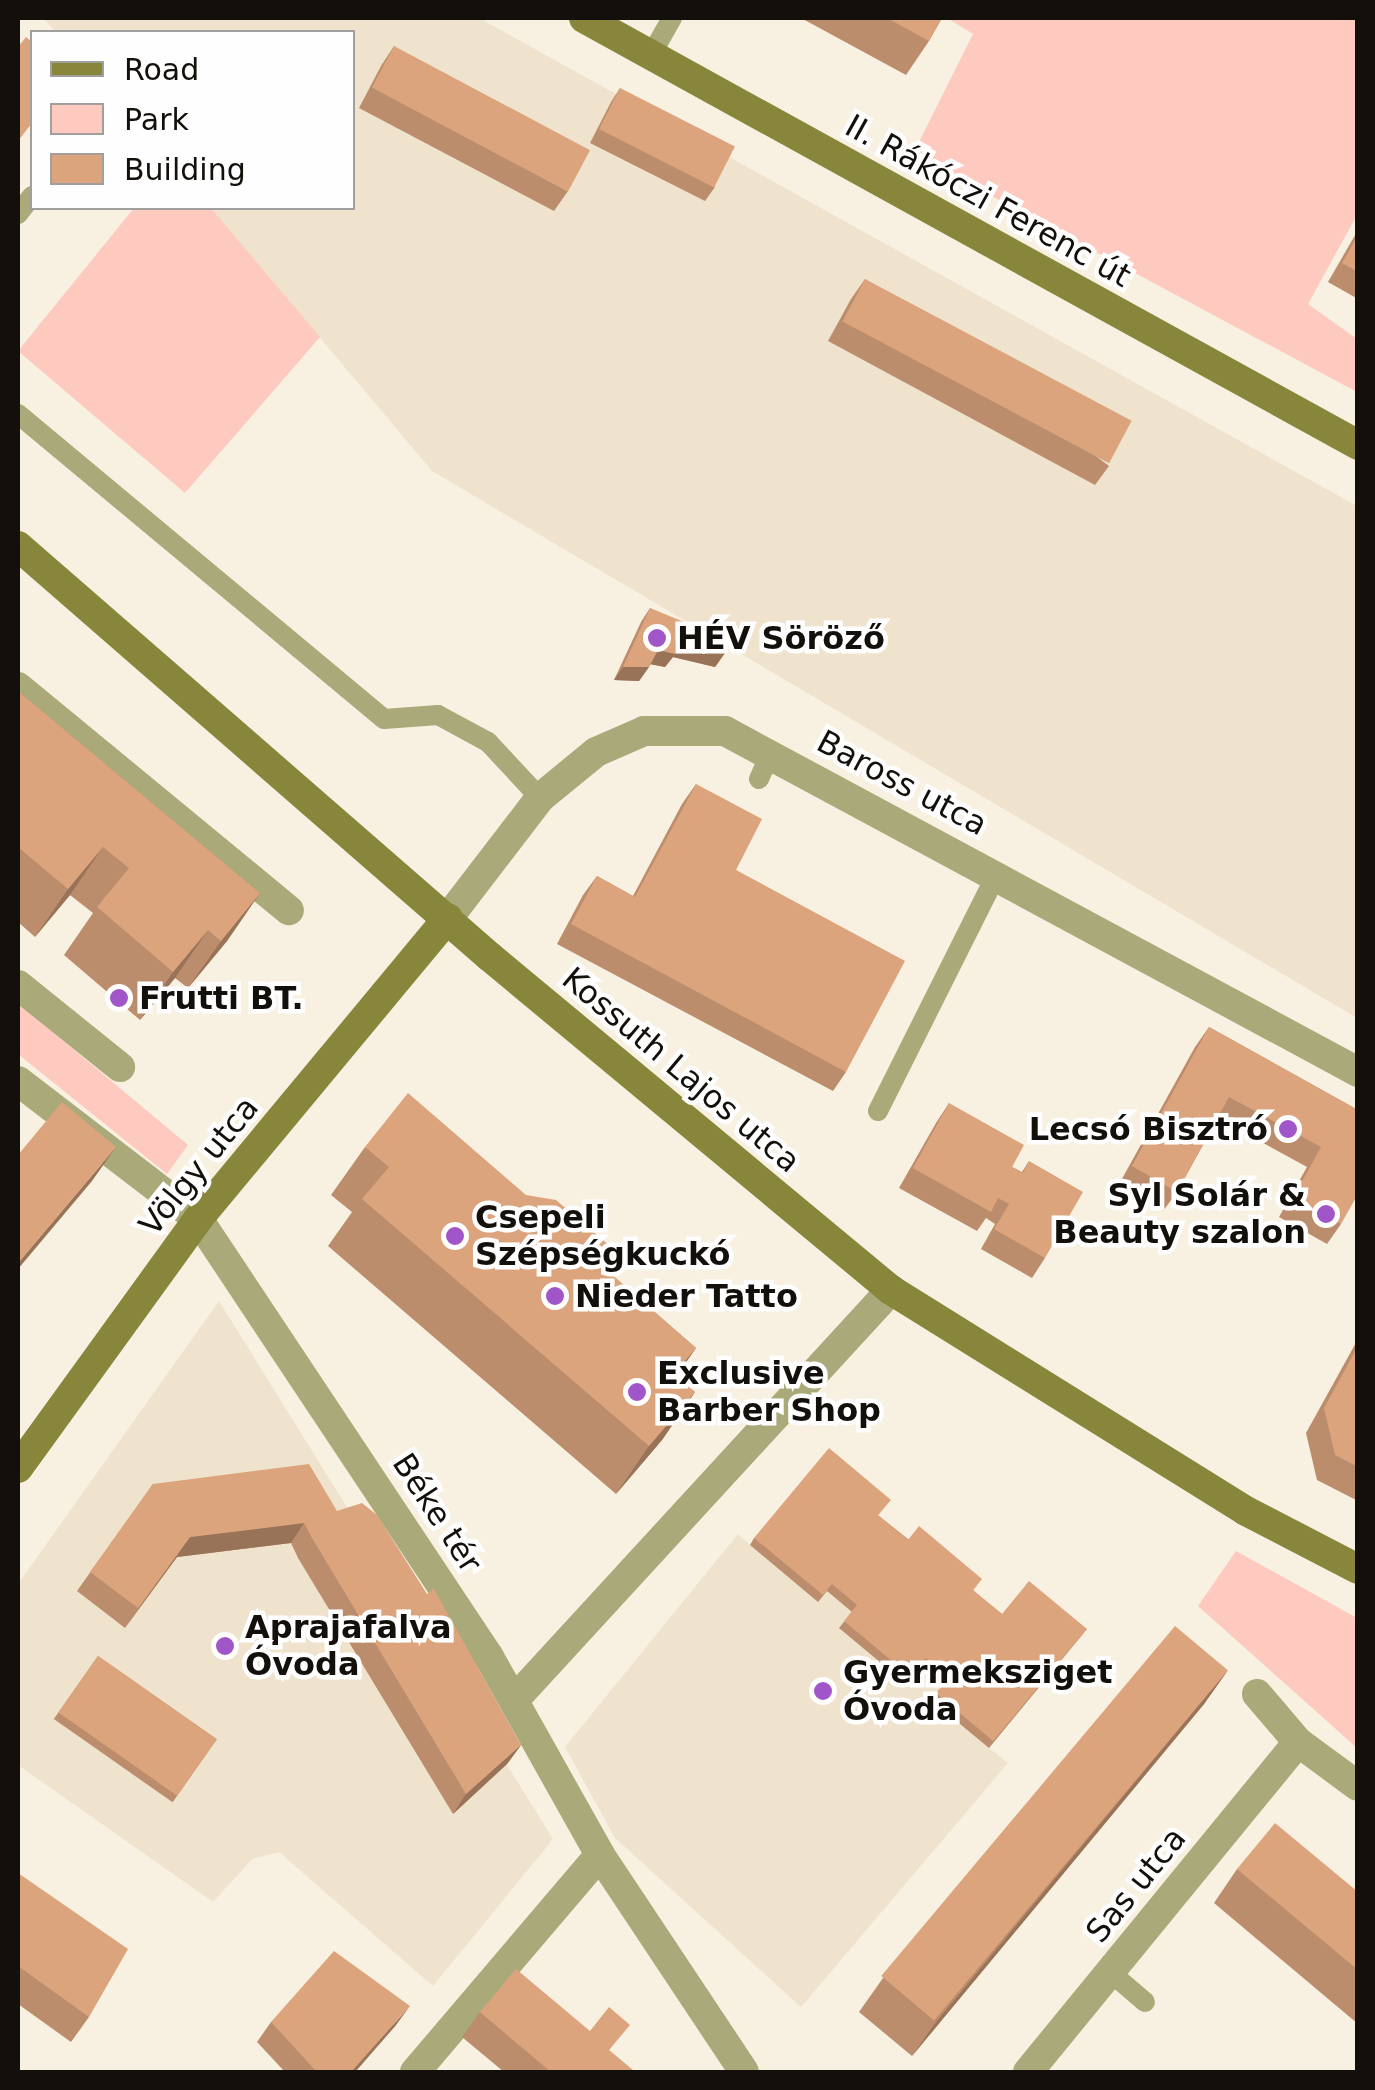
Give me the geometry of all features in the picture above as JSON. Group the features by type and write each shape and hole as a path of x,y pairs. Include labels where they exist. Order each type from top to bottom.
{"street":[{"name":"II. Rákóczi Ferenc út","path":"584,18 1358,445"},
{"name":"Kossuth Lajos utca","path":"18,546 448,918 891,1290 1246,1511 1358,1569"},
{"path":"18,687 289,910"},
{"name":"Baross utca","path":"448,918 540,798 596,752 644,732 725,731 764,767 997,873 1358,1072"},
{"name":"Völgy utca","path":"18,1468 198,1219 448,918"},
{"path":"18,985 120,1067"},
{"name":"Béke tér","path":"18,1081 198,1219 515,1699 600,1855 744,2072"},
{"path":"515,1699 891,1290"},
{"path":"1257,1694 1298,1742 1358,1786"},
{"name":"Sas utca","path":"1028,2072 1298,1742"},
{"path":"416,2072 600,1855"}],"lane":[{"path":"651,55 672,18"},
{"path":"18,414 384,719 438,715 488,742 540,798"},
{"path":"878,1111 997,873"},
{"path":"1110,1972 1145,2002"}],"shaded area":[{"path":"43,18 479,18 1357,506 1357,1018 432,471 213,210 355,210 355,30 54,30"},
{"name":"Aprajafalva Óvoda","path":"219,1301 553,1839 433,1986 279,1852 252,1859 213,1902 18,1765 18,1584"},
{"name":"Gyermeksziget Óvoda","path":"824,1455 886,1506 874,1522 977,1586 969,1597 996,1620 1082,1635 989,1748 1008,1763 801,2007 615,1838 565,1747 738,1534 750,1545"}],"green space":[{"path":"947,18 1357,18 1357,215 1308,304 1357,339 1357,392 913,154 973,34"},
{"path":"132,210 213,210 320,337 185,493 18,351"},
{"path":"18,1003 188,1145 167,1174 18,1054"},
{"path":"1236,1551 1357,1618 1357,1748 1198,1606"}],"building":[{"path":"887,18 942,18 929,41"},
{"path":"26,37 30,40 30,126 18,141 18,47"},
{"path":"394,46 590,150 568,192 372,87"},
{"path":"620,88 735,147 714,188 599,129"},
{"path":"1358,235 1358,272 1342,263"},
{"path":"865,279 1132,421 1109,463 842,321"},
{"path":"650,608 728,640 725,653 675,641 675,654 658,650 649,667 623,667"},
{"path":"18,691 260,893 221,941 208,930 173,972 97,907 129,868 103,847 68,889 18,847"},
{"path":"696,784 762,819 736,870 905,961 846,1072 571,924 597,876 635,897"},
{"path":"1209,1027 1358,1110 1358,1194 1341,1224 1293,1198 1321,1147 1229,1097 1177,1192 1132,1166"},
{"path":"408,1093 526,1195 556,1200 624,1258 610,1273 696,1348 674,1374 695,1392 649,1446 362,1199 389,1167 365,1147"},
{"path":"62,1102 116,1147 18,1263 18,1155"},
{"path":"949,1103 1024,1145 1012,1167 1023,1173 1029,1161 1083,1192 1045,1258 994,1229 1009,1204 998,1198 991,1212 913,1168"},
{"path":"1358,1346 1358,1467 1335,1455 1324,1408"},
{"path":"829,1448 891,1500 878,1515 908,1540 919,1526 982,1579 973,1590 1002,1614 1029,1581 1087,1629 993,1741 936,1693 949,1678 926,1658 910,1676 844,1621 857,1605 832,1584 823,1595 754,1538"},
{"path":"309,1464 337,1511 362,1503 377,1515 427,1594 434,1589 521,1745 466,1794 304,1523 190,1537 138,1608 90,1572 153,1484"},
{"path":"1175,1626 1228,1670 934,2020 881,1976"},
{"path":"98,1656 217,1739 177,1796 58,1713"},
{"path":"1275,1823 1358,1892 1358,1970 1237,1869"},
{"path":"18,1873 128,1949 89,2017 18,1966"},
{"path":"334,1951 410,2006 351,2072 317,2072 271,2022"},
{"path":"516,1969 590,2031 609,2007 630,2025 609,2050 635,2072 551,2072 480,2012"}],"place":[{"name":"HÉV Söröző","path":"657,638"},
{"name":"Frutti BT.","path":"119,998"},
{"name":"Lecsó Bisztró","path":"1288,1129"},
{"name":"Syl Solár & Beauty szalon","path":"1326,1214"},
{"name":"Csepeli Szépségkuckó","path":"455,1236"},
{"name":"Nieder Tatto","path":"555,1296"},
{"name":"Exclusive Barber Shop","path":"637,1392"},
{"name":"Aprajafalva Óvoda","path":"225,1646"},
{"name":"Gyermeksziget Óvoda","path":"823,1691"}]}
